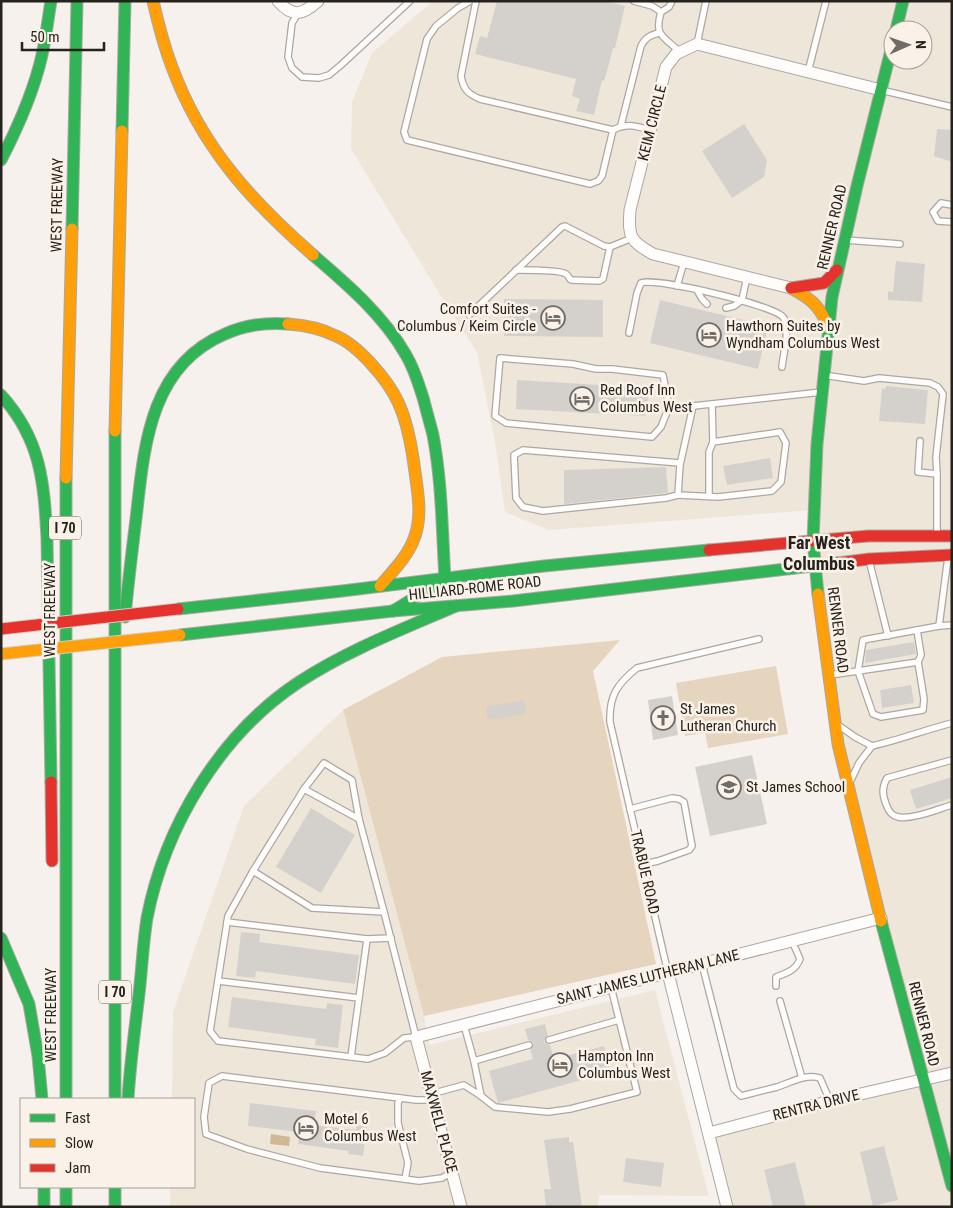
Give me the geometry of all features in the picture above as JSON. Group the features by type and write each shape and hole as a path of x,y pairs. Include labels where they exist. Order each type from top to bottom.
{"main road":[{"path":"1,160 24,112 40,61 51,1"},
{"name":"WEST FREEWAY","path":"66,1098 65,516 77,1"},
{"name":"I 70","path":"115,1098 116,362 125,1"},
{"path":"153,1 160,36 176,82 188,109 228,171 279,225 343,282 382,321 401,347 417,377 434,441 445,579 393,611"},
{"path":"898,20 903,1"},
{"name":"RENNER ROAD","path":"886,70 837,270 828,328 814,484 813,541 828,676 848,787 952,1186"},
{"path":"791,288 824,283 837,270"},
{"path":"791,288 808,298 821,309 828,328"},
{"path":"114,734 126,603 140,488 146,448 157,405 168,383 182,365 197,349 216,337 240,327 264,323 310,326 339,337 376,371 395,394 401,410 413,459 419,502 419,522 414,539 380,586"},
{"path":"1,395 13,408 29,432 38,458 44,494 47,550 52,868"},
{"name":"HILLIARD-ROME ROAD","path":"1,629 178,610 544,566 868,536 952,536"},
{"name":"HILLIARD-ROME ROAD","path":"1,654 393,611 456,606 869,559 950,555"},
{"path":"128,1098 134,1029 149,909 158,876 170,844 189,805 209,771 245,727 298,683 338,660 456,606"},
{"path":"1,938 29,1004 38,1056 42,1098"},
{"path":"54,997 66,1055"},
{"path":"44,1188 44,1207"},
{"path":"66,1188 66,1207"},
{"path":"115,1188 115,1207"}],"street":[{"path":"278,1 284,8 298,13 305,12 318,1"},
{"path":"697,44 881,90"},
{"name":"KEIM CIRCLE","path":"633,237 628,228 630,210 666,66 676,54 697,44"},
{"path":"633,237 636,244 653,254 791,288"},
{"name":"SAINT JAMES LUTHERAN LANE","path":"416,1037 881,918"},
{"name":"TRABUE ROAD","path":"668,973 728,1207"},
{"name":"MAXWELL PLACE","path":"416,1037 461,1207"},
{"name":"RENTRA DRIVE","path":"709,1133 830,1101 952,1073"}],"lane":[{"path":"298,13 292,23 288,57 292,68 302,77 320,78 329,75 410,1"},
{"path":"470,1 436,26 427,39 404,132 407,140 590,184 598,181 602,176 613,130 621,125 633,125 650,130"},
{"path":"476,1 461,76 462,86 469,95 613,130"},
{"path":"634,1 652,6 661,12"},
{"path":"672,1 669,7 661,12 657,26 659,33 680,52"},
{"path":"697,44 706,1"},
{"path":"808,72 826,1"},
{"path":"621,125 641,46 645,39 659,33"},
{"path":"881,90 952,107"},
{"path":"952,205 940,203 933,212 938,221 952,222"},
{"path":"469,315 562,227 565,226 604,246 610,247 633,237"},
{"path":"845,240 900,244"},
{"path":"516,270 542,272 558,270 566,273 571,280 599,281 603,279 610,247"},
{"path":"677,286 684,262"},
{"path":"726,308 734,306 742,300 747,277"},
{"path":"629,333 637,293 641,283 653,281 697,290 742,300 775,312 783,317 787,324 787,331 782,367"},
{"path":"697,290 707,304"},
{"path":"500,358 573,364 596,369 663,375 669,407 662,427 652,437 506,423 494,416 500,358"},
{"path":"823,375 864,381 879,378 930,383 938,386 943,394 936,457 938,474 937,535"},
{"path":"669,407 822,392"},
{"path":"709,496 709,452 713,442 712,404"},
{"path":"678,495 680,463 693,406"},
{"path":"680,463 523,450 514,455 516,498 523,507 543,511 666,498 678,495 709,496 772,491 781,482 786,443 780,432 713,442"},
{"path":"920,441 918,472 938,474"},
{"path":"939,626 950,555"},
{"path":"869,559 888,636"},
{"path":"917,630 921,655 918,662 924,699 923,710 881,717 873,714 858,671 863,640 888,636 917,630 939,626 952,625"},
{"name":"TRABUE ROAD","path":"668,973 610,722 614,693 624,678 637,668 759,639"},
{"path":"828,676 918,662"},
{"path":"835,723 872,746"},
{"path":"848,787 858,763 872,746 896,741 952,724"},
{"path":"952,760 887,778 883,785 883,797 889,811 897,817 909,817 952,805"},
{"path":"324,763 352,780 359,819 416,1037 404,1038 385,1053 368,1059 218,1041 210,1031 228,916 253,871 304,789 324,763"},
{"path":"304,789 359,819"},
{"path":"630,809 672,798 684,802 692,846 690,850 644,864"},
{"path":"253,871 312,908 384,912"},
{"path":"227,922 367,939 391,938"},
{"path":"350,1057 367,939"},
{"path":"776,986 776,977 786,974 797,967 800,959 791,940"},
{"path":"702,964 734,1090 741,1096 814,1076 820,1078 830,1101"},
{"path":"218,981 359,998"},
{"path":"452,1172 434,1180 405,1179 320,1168 247,1149 206,1134 204,1117 209,1083 222,1076 416,1100 432,1097 464,1085 495,1107 548,1112 570,1109 637,1092 612,987"},
{"path":"780,1001 802,1078"},
{"path":"549,1040 619,1020"},
{"path":"464,1025 481,1096"},
{"path":"474,1061 529,1046"},
{"path":"400,1098 398,1103 398,1123 408,1163 405,1179"}],"shaded area":[{"path":"433,1 952,1 952,1207 727,1207 709,1133 923,1080 848,787 813,510 549,530 505,512 495,442 477,352 351,149 352,102 372,53"},
{"path":"620,640 593,671 656,964 424,1016 343,710 442,657"},
{"path":"776,666 788,734 708,748 705,733 685,736 676,683"},
{"path":"343,710 424,1016 429,1045 655,990 709,1196 599,1195 598,1207 170,1207 170,1188 195,1188 195,1098 172,1098 173,1012 244,806"},
{"path":"271,1134 290,1137 289,1146 270,1144"}],"building":[{"path":"497,1 604,1 625,6 615,48 613,48 604,81 602,80 594,115 576,111 580,99 572,96 576,79 475,54 480,36 487,38"},
{"path":"744,124 767,160 764,177 732,198 702,151"},
{"path":"937,129 952,130 952,162 934,156"},
{"path":"896,261 925,264 922,302 888,300 888,291 893,292"},
{"name":"Comfort Suites - Columbus / Keim Circle","path":"504,299 603,300 603,337 504,336"},
{"name":"Hawthorn Suites by Wyndham Columbus West","path":"660,300 768,326 758,369 650,343"},
{"name":"Red Roof Inn Columbus West","path":"517,380 650,388 645,416 516,409"},
{"path":"886,386 928,390 925,424 879,421 882,388 885,389"},
{"path":"770,458 773,478 727,485 723,466"},
{"path":"666,467 668,493 564,504 564,470"},
{"path":"914,642 916,654 865,663 866,650"},
{"path":"911,685 914,703 882,708 880,690"},
{"name":"St James Lutheran Church","path":"672,696 678,735 653,740 648,700"},
{"path":"524,700 526,714 488,720 486,707"},
{"name":"St James School","path":"752,755 767,824 710,836 695,767"},
{"path":"952,777 952,798 916,809 910,790"},
{"path":"311,808 355,835 321,893 276,867"},
{"path":"241,932 260,934 259,942 359,955 355,984 256,971 255,978 236,976"},
{"path":"232,997 326,1009 327,1003 343,1005 338,1048 315,1045 316,1039 228,1027"},
{"name":"Hampton Inn Columbus West","path":"545,1024 548,1036 544,1041 550,1045 554,1059 604,1046 611,1072 498,1103 489,1071 533,1059 530,1049 534,1044 528,1040 525,1029"},
{"name":"Motel 6 Columbus West","path":"250,1103 316,1111 314,1125 356,1130 356,1125 367,1127 363,1156 348,1154 349,1151 298,1144 300,1132 248,1126"},
{"path":"569,1137 569,1142 573,1142 582,1207 546,1207 544,1189 551,1189 544,1140"},
{"path":"884,1146 898,1200 873,1206 860,1152"},
{"path":"626,1158 664,1163 661,1187 623,1182"},
{"path":"795,1162 806,1207 773,1207 764,1170"}],"traffic: fast":[{"path":"1,160 35,82 51,1"},
{"path":"72,229 77,1"},
{"path":"122,131 125,1"},
{"path":"898,20 903,1"},
{"path":"818,594 813,541 817,444 832,297 886,70"},
{"path":"313,255 364,301 397,341 414,372 433,435 440,489 445,579 393,611"},
{"path":"125,617 143,465 155,412 166,388 180,366 200,348 225,334 240,328 256,325 288,324"},
{"path":"1,395 25,428 38,462 42,480 47,539 51,782"},
{"path":"115,431 115,1098"},
{"path":"66,478 66,1098"},
{"path":"178,609 544,566 709,550"},
{"path":"180,635 393,611 513,601 838,563"},
{"path":"128,1098 147,918 155,884 167,850 182,817 200,785 221,755 244,728 271,703 299,682 356,650 456,606"},
{"path":"881,921 952,1186"},
{"path":"1,938 29,1004 38,1056 42,1098"},
{"path":"44,1188 44,1207"},
{"path":"66,1188 66,1207"},
{"path":"115,1188 115,1207"}],"traffic: slow":[{"path":"153,1 172,67 184,96 213,147 249,193 290,235 313,255"},
{"path":"115,431 122,131"},
{"path":"66,478 72,229"},
{"path":"791,288 814,303 828,326"},
{"path":"288,324 307,326 325,331 354,347 380,374 398,402 404,418 411,445 416,480 419,504 418,521 415,536 409,550 380,586"},
{"path":"818,594 838,744 881,921"},
{"path":"1,654 180,635"}],"traffic: jam":[{"path":"791,288 824,283 837,270"},
{"path":"709,550 868,536 952,536"},
{"path":"838,563 869,559 952,555"},
{"path":"1,629 178,609"},
{"path":"51,782 52,861"}],"place":[{"name":"Comfort Suites - Columbus / Keim Circle","path":"553,318"},
{"name":"Hawthorn Suites by Wyndham Columbus West","path":"709,335"},
{"name":"Red Roof Inn Columbus West","path":"582,399"},
{"name":"St James Lutheran Church","path":"663,718"},
{"name":"St James School","path":"729,787"},
{"name":"Hampton Inn Columbus West","path":"560,1065"},
{"name":"Motel 6 Columbus West","path":"306,1128"}],"district":[{"name":"Far West Columbus","path":"819,552"}]}
